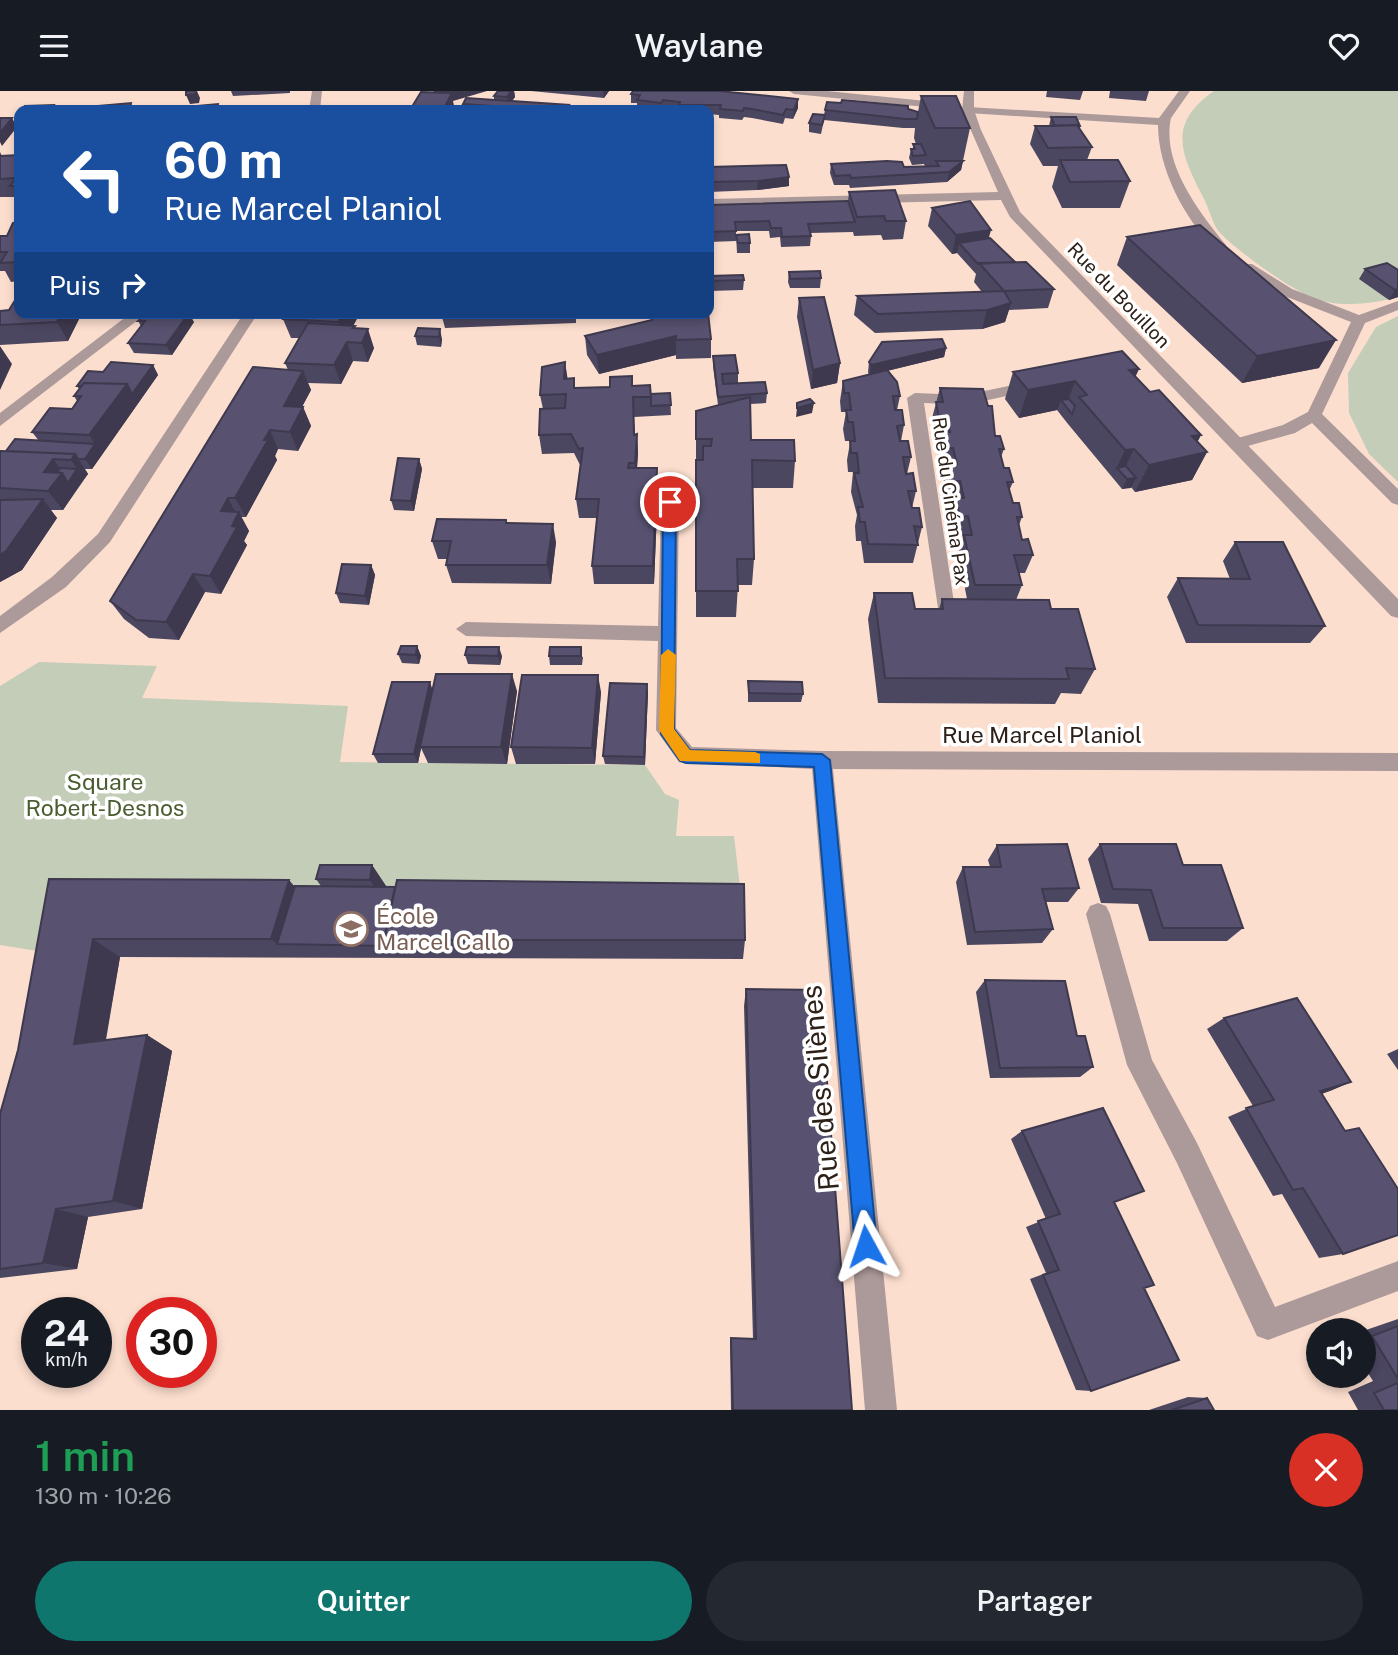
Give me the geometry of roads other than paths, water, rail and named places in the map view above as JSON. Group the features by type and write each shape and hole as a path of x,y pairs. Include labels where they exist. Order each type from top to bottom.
{"street":[{"path":"794,91 968,110 1164,122"},
{"path":"968,110 969,91"},
{"path":"1185,91 1173,103 1164,122 1166,145 1190,209 1206,235 1267,283 1298,298 1359,320 1398,305"},
{"name":"Rue du Bouillon","path":"968,110 1014,214 1149,362 1237,444 1398,611"},
{"path":"714,203 1006,196"},
{"path":"0,421 132,319"},
{"path":"0,626 59,582 104,538 247,319"},
{"path":"1237,444 1289,429 1314,415 1359,320"},
{"name":"Rue du Cinéma Pax","path":"945,603 915,398 965,400 1052,382"},
{"path":"1314,415 1398,499"},
{"path":"466,629 669,634 670,502"},
{"name":"Rue Marcel Planiol","path":"669,634 666,730 686,756 822,760 1398,762"},
{"name":"Rue des Silènes","path":"822,760 881,1410"},
{"path":"1098,914 1140,1065 1187,1153 1268,1325 1398,1276"}],"place":[{"name":"École Marcel Callo","path":"351,929"}],"park label":[{"name":"Square Robert-Desnos","path":"105,795"}]}
